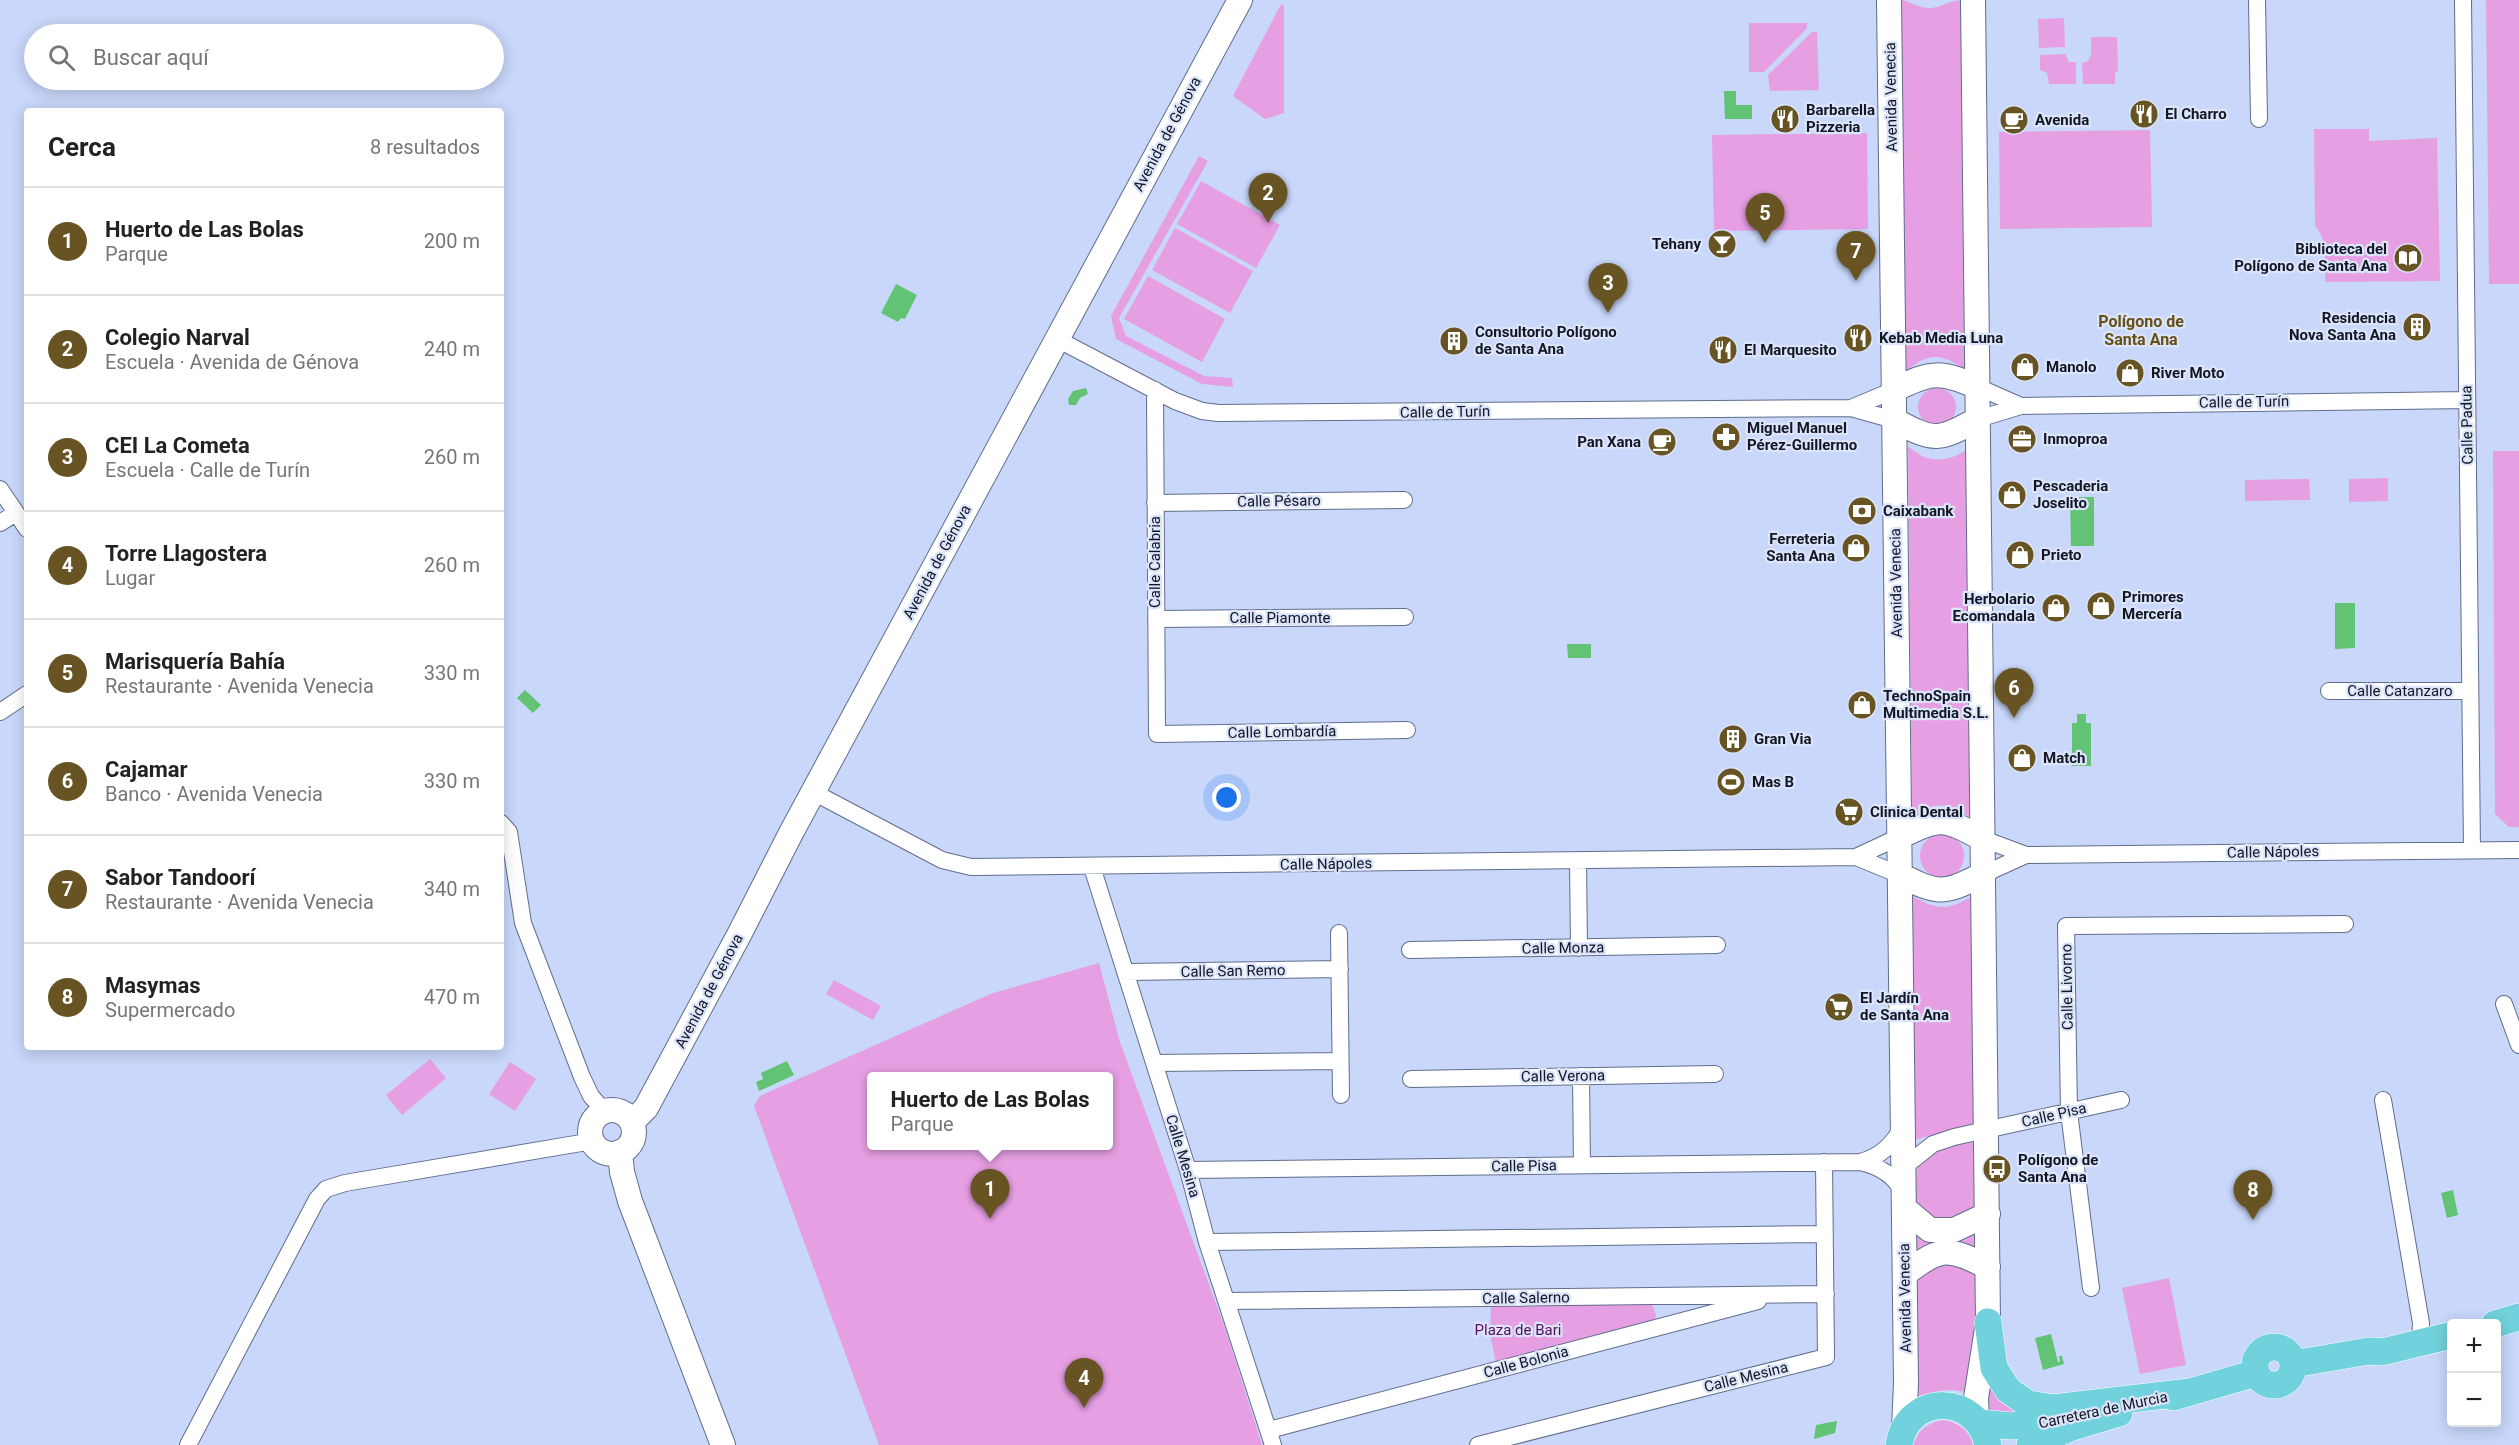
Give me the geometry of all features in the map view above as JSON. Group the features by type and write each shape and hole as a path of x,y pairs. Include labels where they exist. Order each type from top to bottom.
{"main road":[{"path":"2501,1322 2519,1317"},
{"path":"1988,1322 1994,1368 2008,1390 2028,1404 2053,1408 2190,1392"},
{"name":"Carretera de Murcia","path":"2030,1445 2072,1427 2256,1373 2265,1383 2277,1384 2288,1378 2293,1364 2368,1351 2382,1352 2447,1336"},
{"name":"Carretera de Murcia","path":"1982,1429 2047,1424 2190,1392"},
{"path":"1898,1438 1919,1413 1935,1406 1960,1408 1982,1429"}],"street":[{"name":"Avenida de Génova","path":"632,1122 650,1102 813,792 1240,0"},
{"name":"Avenida Venecia","path":"1889,0 1906,1383 1898,1438"},
{"path":"1973,0 1988,1214 1988,1322 1976,1398 1982,1429"},
{"path":"2257,0 2259,119"},
{"name":"Calle Padua","path":"2463,0 2472,850"},
{"name":"Calle de Turín","path":"1057,339 1155,390 1202,411 1231,414 1851,408 1894,420"},
{"path":"1894,390 1923,375 1948,375 1978,387"},
{"name":"Calle de Turín","path":"1978,387 2021,405"},
{"name":"Calle Calabria","path":"1155,390 1157,735"},
{"name":"Calle de Turín","path":"1851,408 1894,390"},
{"name":"Calle de Turín","path":"1978,418 2021,405 2467,400"},
{"path":"1894,420 1923,435 1949,435 1978,418"},
{"path":"0,489 24,525"},
{"name":"Calle Pésaro","path":"1155,503 1404,500"},
{"path":"0,523 16,513"},
{"name":"Calle Piamonte","path":"1156,619 1405,616"},
{"name":"Calle Catanzaro","path":"2329,691 2470,691"},
{"path":"0,712 24,696"},
{"name":"Calle Lombardía","path":"1157,735 1407,730"},
{"name":"Calle Nápoles","path":"813,792 933,855 961,866 982,868 1856,857 1900,875"},
{"path":"1899,837 1930,822 1953,822 1983,839"},
{"path":"504,826 509,832 523,923 582,1077 591,1096 604,1111"},
{"name":"Calle Nápoles","path":"1856,857 1899,837"},
{"name":"Calle Nápoles","path":"1983,839 2026,855 2519,849"},
{"name":"Calle Nápoles","path":"1984,874 2026,855"},
{"path":"1578,861 1580,948"},
{"name":"Calle Mesina","path":"1092,867 1188,1170 1207,1242 1271,1438"},
{"path":"1900,875 1929,890 1954,889 1984,874"},
{"name":"Calle Livorno","path":"2091,1288 2069,1112 2066,926 2345,924"},
{"path":"1340,933 1341,1095"},
{"name":"Calle Monza","path":"1410,950 1717,945"},
{"name":"Calle San Remo","path":"1125,972 1340,969"},
{"path":"2504,1004 2519,1045"},
{"path":"1154,1063 1341,1061"},
{"name":"Calle Verona","path":"1411,1079 1715,1074"},
{"path":"1581,1076 1582,1165"},
{"name":"Calle Pisa","path":"1987,1131 2121,1100"},
{"path":"2383,1100 2421,1323 2420,1343"},
{"path":"604,1111 623,1113 632,1122 633,1140 625,1150 604,1152 593,1141 592,1123 604,1111"},
{"name":"Calle Pisa","path":"1188,1170 1860,1162 1870,1160 1890,1145 1903,1125"},
{"path":"1904,1167 1933,1144 1987,1131"},
{"path":"188,1445 317,1199 326,1189 345,1183 593,1141"},
{"path":"620,1152 622,1172 630,1201 723,1445"},
{"name":"Calle Mesina","path":"1478,1445 1826,1357 1824,1162"},
{"name":"Calle Pisa","path":"1860,1162 1887,1173 1900,1187 1904,1202"},
{"path":"1904,1202 1930,1230 1954,1230 1988,1214"},
{"path":"1207,1242 1825,1234"},
{"path":"1905,1274 1932,1254 1957,1252 1988,1267"},
{"name":"Calle Bolonia","path":"1271,1438 1784,1294"},
{"name":"Calle Salerno","path":"1227,1301 1826,1294"}],"green space":[{"path":"1899,0 1929,8 1963,0 1967,372 1950,361 1936,357 1921,361 1905,373"},
{"path":"2486,0 2519,0 2519,284 2489,284"},
{"path":"1281,4 1284,6 1284,113 1265,119 1233,96"},
{"path":"2064,18 2065,47 2039,48 2038,19"},
{"path":"1749,23 1807,23 1807,28 1764,72 1749,72"},
{"path":"1812,32 1817,32 1819,90 1770,91 1768,75"},
{"path":"2091,37 2117,37 2118,71 2115,72 2115,84 2083,84 2082,63 2088,61 2091,55"},
{"path":"2065,54 2069,62 2076,62 2076,84 2049,84 2047,73 2040,70 2040,55"},
{"path":"2314,129 2369,129 2369,141 2437,138 2440,281 2325,282 2324,245 2315,226"},
{"path":"2150,130 2152,227 2000,229 1999,132"},
{"path":"1867,133 1868,229 1714,231 1712,135"},
{"path":"1199,156 1208,161 1119,318 1126,336 1204,376 1232,378 1233,387 1202,384 1116,339 1111,316"},
{"path":"1201,181 1280,225 1256,268 1177,224"},
{"path":"1175,228 1253,271 1230,313 1152,270"},
{"path":"1148,276 1225,319 1202,362 1124,319"},
{"path":"1937,388 1951,393 1956,407 1951,421 1937,426 1923,421 1918,407 1923,393"},
{"path":"1908,446 1922,456 1937,460 1953,457 1968,449 1974,820 1949,807 1935,806 1927,809 1912,821"},
{"path":"2493,451 2519,451 2519,827 2509,827 2495,814"},
{"path":"2388,478 2388,501 2349,502 2349,479"},
{"path":"2309,479 2310,500 2245,501 2245,480"},
{"path":"1942,834 1957,841 1964,856 1957,871 1942,878 1927,871 1920,856 1927,841"},
{"path":"1910,894 1927,904 1942,907 1957,904 1974,895 1978,1123 1914,1140"},
{"path":"1099,963 1120,1042 1226,1331 1262,1445 879,1445 754,1106 760,1096 993,993"},
{"path":"834,980 881,1006 873,1020 826,994"},
{"path":"430,1059 446,1078 402,1115 386,1095"},
{"path":"510,1062 536,1079 515,1111 489,1094"},
{"path":"1977,1142 1980,1170 1979,1198 1969,1213 1961,1217 1942,1220 1917,1209 1913,1187 1920,1164 1934,1152 1944,1148"},
{"path":"1977,1226 1976,1254 1912,1255 1912,1228"},
{"path":"1942,1260 1978,1274 1978,1354 1968,1393 1954,1390 1941,1391 1915,1399 1916,1278"},
{"path":"2169,1278 2186,1365 2140,1374 2122,1288"},
{"name":"Plaza de Bari","path":"1647,1302 1652,1304 1656,1315 1654,1324 1496,1362 1490,1335 1491,1305"},
{"path":"1990,1367 2021,1413 2002,1416 1989,1409 1986,1398"},
{"path":"1943,1420 1962,1428 1969,1435 1973,1445 1913,1445 1924,1428"}],"shaded area":[{"path":"1724,91 1736,91 1736,105 1752,105 1752,119 1725,119"},
{"path":"896,284 917,295 905,319 901,318 898,322 881,313"},
{"path":"1086,388 1088,394 1080,398 1076,405 1069,405 1068,399 1073,391"},
{"path":"2070,497 2094,497 2094,546 2071,546"},
{"path":"2335,603 2355,603 2355,648 2335,649"},
{"path":"1567,644 1591,644 1591,658 1568,658"},
{"path":"525,690 541,705 533,713 517,698"},
{"path":"2077,714 2086,714 2086,723 2091,723 2091,766 2072,766 2072,723 2077,723"},
{"path":"787,1061 794,1075 759,1091 756,1082 763,1079 761,1073"},
{"path":"2453,1190 2458,1215 2447,1218 2441,1193"},
{"path":"2051,1334 2058,1362 2060,1362 2059,1356 2062,1356 2064,1364 2043,1370 2035,1338"},
{"path":"1837,1421 1835,1433 1814,1439 1816,1425"}],"place":[{"name":"El Charro","path":"2144,114"},
{"name":"Barbarella Pizzeria","path":"1785,119"},
{"name":"Avenida","path":"2014,120"},
{"name":"Colegio Narval","path":"1268,223"},
{"name":"Marisquería Bahía","path":"1765,243"},
{"name":"Tehany","path":"1722,244"},
{"name":"Biblioteca del Polígono de Santa Ana","path":"2408,258"},
{"name":"Sabor Tandoorí","path":"1856,281"},
{"name":"CEI La Cometa","path":"1608,313"},
{"name":"Residencia Nova Santa Ana","path":"2417,327"},
{"name":"Kebab Media Luna","path":"1858,338"},
{"name":"Consultorio Polígono de Santa Ana","path":"1454,341"},
{"name":"El Marquesito","path":"1723,350"},
{"name":"Manolo","path":"2025,367"},
{"name":"River Moto","path":"2130,373"},
{"name":"Miguel Manuel Pérez-Guillermo","path":"1726,437"},
{"name":"Inmoproa","path":"2022,439"},
{"name":"Pan Xana","path":"1662,442"},
{"name":"Pescaderia Joselito","path":"2012,495"},
{"name":"Caixabank","path":"1862,511"},
{"name":"Ferreteria Santa Ana","path":"1856,548"},
{"name":"Prieto","path":"2020,555"},
{"name":"Primores Mercería","path":"2101,606"},
{"name":"Herbolario Ecomandala","path":"2056,608"},
{"name":"TechnoSpain Multimedia S.L.","path":"1862,705"},
{"name":"Cajamar","path":"2014,718"},
{"name":"Gran Via","path":"1733,739"},
{"name":"Match","path":"2022,758"},
{"name":"Mas B","path":"1731,782"},
{"name":"Clinica Dental","path":"1849,812"},
{"name":"El Jardín de Santa Ana","path":"1839,1007"},
{"name":"Polígono de Santa Ana","path":"1997,1169"},
{"name":"Huerto de Las Bolas","path":"990,1219"},
{"name":"Masymas","path":"2253,1220"},
{"name":"Torre Llagostera","path":"1084,1408"}],"district":[{"name":"Polígono de Santa Ana","path":"2141,330"}]}
